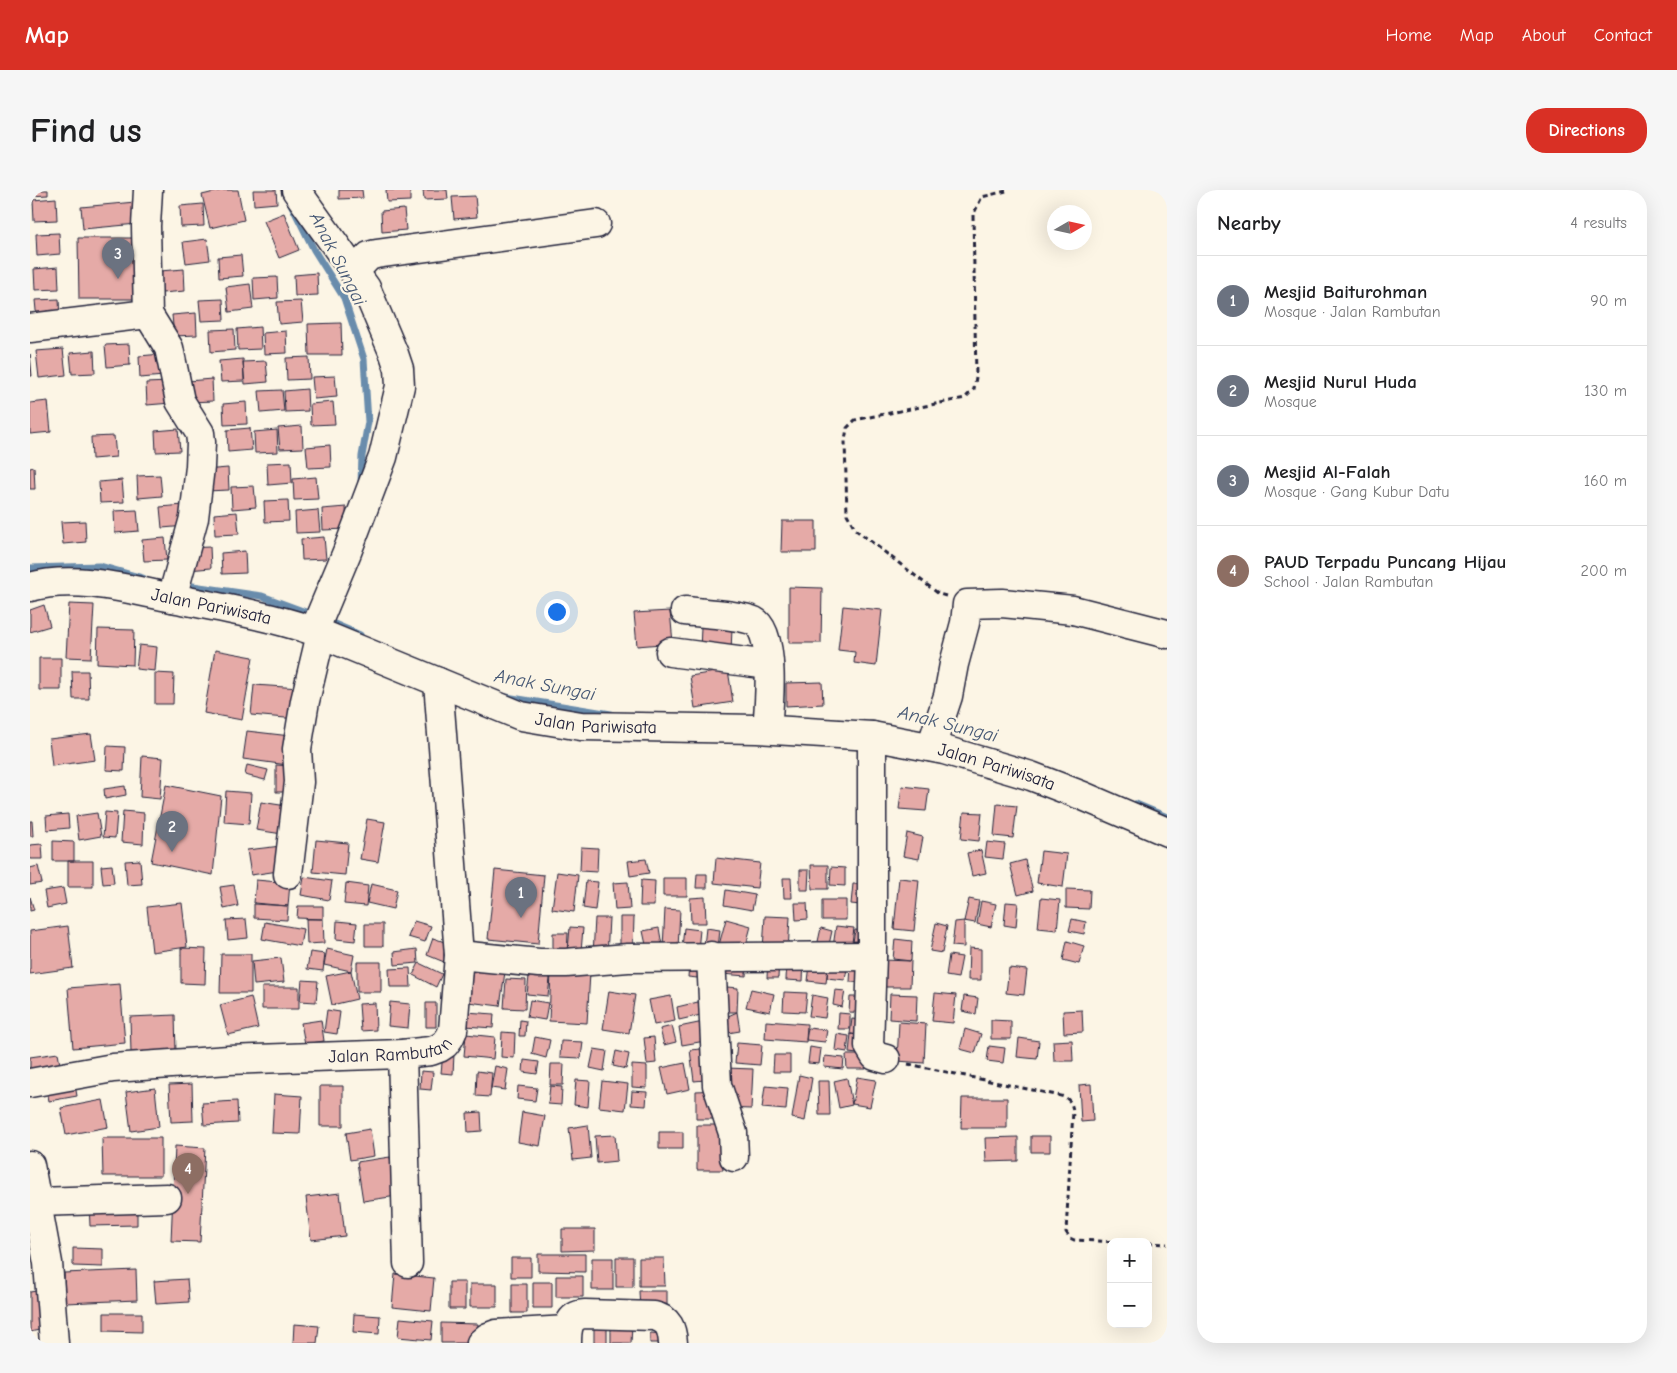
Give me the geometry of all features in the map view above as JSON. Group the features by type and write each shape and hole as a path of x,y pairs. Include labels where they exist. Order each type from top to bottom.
{"street":[{"path":"148,190 146,226 148,314 169,348 180,401 200,433 201,442 194,518 176,587"},
{"path":"288,874 299,782 297,749 319,624 383,457 400,386 394,354 366,288 296,190"},
{"path":"354,272 369,256 376,254 596,224"},
{"path":"30,328 148,314"},
{"name":"Jalan Pariwisata","path":"30,587 52,583 78,582 176,587 283,621 319,624 438,682 521,716 550,722 612,727 767,729 933,742 1031,776 1167,832"},
{"path":"933,742 948,696 967,604 1002,603 1073,610 1167,634"},
{"path":"685,611 742,618 755,622 760,626 764,635 769,665 770,691 767,729"},
{"path":"670,652 769,665"},
{"name":"Jalan Rambutan","path":"30,1083 122,1067 229,1060 402,1054 438,1048 445,1044 453,1030 459,955 438,682"},
{"path":"872,736 872,956 869,1046 874,1056 886,1059"},
{"path":"459,955 539,963 711,956 872,956"},
{"path":"711,956 717,1085 733,1133 734,1157"},
{"path":"402,1054 408,1263"},
{"path":"30,1165 48,1263 54,1343"},
{"path":"37,1202 167,1198"},
{"path":"481,1343 488,1337 496,1334 567,1337 570,1322 580,1315 654,1316 664,1319 669,1324 673,1343"}],"path":[{"path":"967,604 939,594 856,530 847,514 845,441 847,428 855,420 965,398 974,389 976,377 973,215 982,197 1010,190"},
{"path":"886,1059 1068,1099 1071,1102 1073,1111 1066,1234 1074,1240 1107,1241"},
{"path":"1152,1243 1167,1244"}],"building":[{"path":"30,190 48,190 48,195 30,196"},
{"path":"223,190 238,190 244,220 210,228 202,195"},
{"path":"253,190 276,190 277,203 254,205"},
{"path":"339,190 362,190 363,198 339,199"},
{"path":"386,190 410,190 410,201 387,202"},
{"path":"423,190 447,190 448,199 424,200"},
{"path":"475,196 477,217 454,219 452,197"},
{"path":"56,198 57,220 34,221 33,200"},
{"path":"135,202 137,224 83,229 81,207"},
{"path":"203,204 204,226 181,227 180,206"},
{"path":"404,209 406,230 382,232 381,211"},
{"path":"284,213 299,250 279,258 264,221"},
{"path":"59,233 60,254 37,256 36,234"},
{"path":"78,238 137,238 137,299 79,299"},
{"path":"207,239 210,260 186,263 183,242"},
{"path":"241,255 243,276 219,278 218,257"},
{"path":"58,267 59,289 35,290 34,269"},
{"path":"184,269 185,291 162,293 160,271"},
{"path":"317,273 318,295 295,296 294,275"},
{"path":"277,277 278,298 254,300 253,278"},
{"path":"250,284 253,309 229,312 226,287"},
{"path":"59,299 60,320 37,321 35,300"},
{"path":"223,299 224,320 201,321 199,300"},
{"path":"301,301 303,322 279,324 277,302"},
{"path":"196,313 197,335 174,336 172,315"},
{"path":"341,323 342,355 309,355 308,324"},
{"path":"260,327 261,349 238,350 237,329"},
{"path":"234,329 235,350 211,352 210,330"},
{"path":"286,331 287,353 264,354 263,333"},
{"path":"129,344 130,365 107,367 105,345"},
{"path":"63,349 66,375 39,378 36,351"},
{"path":"94,351 95,373 72,374 70,353"},
{"path":"30,354 32,376 30,376"},
{"path":"162,354 164,376 140,378 139,356"},
{"path":"309,357 310,379 287,380 286,358"},
{"path":"243,359 244,381 221,382 219,361"},
{"path":"266,361 268,382 245,384 243,362"},
{"path":"335,376 337,397 314,399 312,377"},
{"path":"212,379 213,401 190,402 188,381"},
{"path":"169,382 171,403 147,405 146,383"},
{"path":"307,389 308,411 285,412 284,391"},
{"path":"282,390 284,411 261,413 259,391"},
{"path":"48,401 51,432 30,434 30,403"},
{"path":"246,402 247,424 224,425 223,404"},
{"path":"333,402 335,424 311,425 310,404"},
{"path":"302,426 303,448 280,449 278,428"},
{"path":"250,428 252,450 228,452 227,430"},
{"path":"178,429 180,451 156,452 155,431"},
{"path":"277,430 278,452 255,453 254,432"},
{"path":"114,436 116,457 92,459 91,437"},
{"path":"330,445 331,467 308,468 306,447"},
{"path":"291,462 292,483 268,485 267,463"},
{"path":"34,467 35,489 30,489 30,468"},
{"path":"228,468 229,490 206,491 204,470"},
{"path":"160,475 162,496 138,498 137,476"},
{"path":"316,477 318,499 294,500 293,479"},
{"path":"122,480 124,502 100,503 99,482"},
{"path":"254,486 256,507 232,509 231,487"},
{"path":"288,500 289,521 265,522 264,501"},
{"path":"184,505 186,526 162,528 160,507"},
{"path":"346,507 347,529 323,530 322,509"},
{"path":"137,510 139,531 115,533 114,511"},
{"path":"318,510 320,532 296,533 295,512"},
{"path":"237,512 239,534 215,535 214,514"},
{"path":"85,521 86,542 63,544 61,522"},
{"path":"782,521 816,521 816,552 781,552"},
{"path":"324,537 326,559 302,560 301,539"},
{"path":"165,538 167,560 144,561 142,540"},
{"path":"210,547 211,568 188,570 186,548"},
{"path":"245,551 246,573 222,574 221,553"},
{"path":"789,587 822,588 821,643 789,643"},
{"path":"69,604 94,605 91,658 66,657"},
{"path":"44,605 50,626 30,632 30,610"},
{"path":"843,606 882,610 876,666 854,663 855,652 838,650"},
{"path":"670,611 673,643 637,646 634,613"},
{"path":"701,627 732,628 731,652 700,651"},
{"path":"98,629 134,630 133,665 97,663"},
{"path":"139,645 157,647 155,671 136,669"},
{"path":"215,650 253,657 242,720 204,713"},
{"path":"39,658 61,658 61,690 39,690"},
{"path":"728,670 733,702 695,708 690,676"},
{"path":"72,671 88,671 89,699 73,699"},
{"path":"155,673 174,674 173,704 155,704"},
{"path":"822,682 823,704 786,706 786,683"},
{"path":"254,685 300,688 297,719 251,715"},
{"path":"247,731 299,737 295,766 243,759"},
{"path":"91,734 95,760 52,766 49,739"},
{"path":"107,746 125,747 124,771 106,770"},
{"path":"142,756 163,758 160,799 140,797"},
{"path":"247,765 268,770 265,780 245,775"},
{"path":"276,765 295,766 295,792 276,792"},
{"path":"166,785 221,796 213,875 151,862"},
{"path":"125,786 126,795 105,799 104,789"},
{"path":"902,786 929,789 926,811 899,809"},
{"path":"226,791 251,793 249,824 224,822"},
{"path":"261,802 293,807 289,835 256,830"},
{"path":"997,804 1017,806 1013,838 994,836"},
{"path":"123,811 144,813 143,844 121,842"},
{"path":"105,812 117,813 115,838 103,837"},
{"path":"964,812 982,813 979,841 961,839"},
{"path":"97,813 101,836 79,840 76,816"},
{"path":"68,814 69,828 47,830 46,816"},
{"path":"367,819 385,822 378,862 360,859"},
{"path":"30,821 32,821 33,836 30,836"},
{"path":"907,833 923,837 919,859 903,856"},
{"path":"316,840 348,843 345,875 313,872"},
{"path":"53,841 74,842 74,861 53,861"},
{"path":"987,842 1005,844 1003,859 985,857"},
{"path":"42,844 43,859 30,859 30,845"},
{"path":"281,846 285,870 251,875 247,850"},
{"path":"581,847 598,848 597,872 580,871"},
{"path":"981,850 986,873 972,876 967,853"},
{"path":"1041,851 1067,854 1063,887 1037,883"},
{"path":"716,858 760,863 757,888 714,883"},
{"path":"646,859 649,873 630,876 628,861"},
{"path":"140,860 142,884 127,885 125,861"},
{"path":"1025,860 1033,891 1018,895 1010,864"},
{"path":"68,861 93,861 93,887 68,887"},
{"path":"112,865 114,883 103,884 101,866"},
{"path":"811,865 828,865 828,889 812,889"},
{"path":"38,866 42,883 30,885 30,868"},
{"path":"831,867 845,868 845,886 830,885"},
{"path":"495,870 544,875 538,944 488,939"},
{"path":"800,870 809,870 808,890 800,890"},
{"path":"557,872 578,875 574,912 552,909"},
{"path":"697,874 707,874 707,888 696,888"},
{"path":"304,877 332,881 329,900 301,895"},
{"path":"663,878 687,878 687,896 663,896"},
{"path":"783,878 791,878 792,898 784,898"},
{"path":"899,878 919,880 914,931 894,929"},
{"path":"256,880 290,883 288,906 254,903"},
{"path":"641,880 655,881 654,906 640,906"},
{"path":"586,881 598,882 595,910 583,908"},
{"path":"628,882 630,909 615,910 613,883"},
{"path":"346,883 368,886 366,906 344,904"},
{"path":"371,884 397,890 393,909 367,903"},
{"path":"853,884 870,885 869,906 851,904"},
{"path":"234,885 238,906 224,909 220,887"},
{"path":"63,888 66,904 47,908 44,891"},
{"path":"1066,889 1090,890 1089,909 1066,908"},
{"path":"726,890 755,895 752,910 724,905"},
{"path":"30,897 34,910 30,911"},
{"path":"705,897 706,923 691,923 690,898"},
{"path":"1041,898 1060,900 1057,930 1038,928"},
{"path":"969,899 979,901 975,923 964,921"},
{"path":"822,900 846,900 846,920 822,920"},
{"path":"981,901 996,904 991,927 977,924"},
{"path":"1006,902 1018,903 1016,927 1004,925"},
{"path":"182,903 187,947 152,952 147,907"},
{"path":"795,903 807,903 808,919 796,920"},
{"path":"254,904 288,906 287,920 254,918"},
{"path":"298,906 323,906 323,919 297,918"},
{"path":"665,909 680,910 678,948 663,948"},
{"path":"765,916 790,917 788,952 763,950"},
{"path":"620,917 634,917 633,949 620,950"},
{"path":"595,918 609,918 607,956 593,955"},
{"path":"246,919 248,938 228,940 226,920"},
{"path":"306,919 323,919 324,943 307,944"},
{"path":"726,919 751,926 744,953 719,945"},
{"path":"1072,919 1086,922 1084,934 1069,931"},
{"path":"337,921 357,923 355,941 336,939"},
{"path":"414,921 431,926 425,942 408,937"},
{"path":"964,921 964,947 952,946 955,922"},
{"path":"265,922 303,929 300,946 262,939"},
{"path":"936,923 947,926 942,953 930,951"},
{"path":"365,924 383,924 383,946 365,946"},
{"path":"68,926 73,968 30,974 30,931"},
{"path":"836,926 854,928 851,950 833,947"},
{"path":"570,927 583,928 581,952 568,950"},
{"path":"659,928 663,951 648,954 643,931"},
{"path":"684,928 700,930 698,950 682,948"},
{"path":"706,928 720,930 718,948 704,946"},
{"path":"821,928 832,931 828,949 817,946"},
{"path":"855,930 871,932 852,948"},
{"path":"553,933 568,933 567,958 553,958"},
{"path":"433,938 456,946 449,964 427,955"},
{"path":"895,939 912,941 911,961 893,959"},
{"path":"1067,941 1084,946 1079,964 1063,960"},
{"path":"181,948 206,949 205,984 181,983"},
{"path":"969,948 981,949 981,980 968,980"},
{"path":"327,949 354,955 351,971 324,965"},
{"path":"417,949 418,963 395,965 394,952"},
{"path":"310,952 325,954 323,971 307,969"},
{"path":"221,954 251,954 251,993 220,993"},
{"path":"949,955 962,957 958,978 946,976"},
{"path":"281,958 284,982 254,985 252,961"},
{"path":"768,958 779,958 778,978 767,978"},
{"path":"787,959 804,960 803,981 786,980"},
{"path":"883,960 911,961 910,987 883,987"},
{"path":"724,961 747,963 746,976 722,974"},
{"path":"829,961 848,963 845,980 827,978"},
{"path":"357,962 381,962 381,992 357,992"},
{"path":"419,963 442,974 436,987 413,975"},
{"path":"689,964 708,965 707,979 688,977"},
{"path":"810,965 828,967 826,983 808,981"},
{"path":"851,966 870,967 869,983 850,982"},
{"path":"410,968 411,987 390,987 389,969"},
{"path":"473,968 505,972 500,1006 468,1002"},
{"path":"530,968 551,970 548,996 527,994"},
{"path":"1009,968 1027,970 1024,995 1006,993"},
{"path":"351,971 357,999 332,1005 326,976"},
{"path":"551,971 590,973 587,1023 549,1021"},
{"path":"506,979 526,980 525,1009 504,1008"},
{"path":"302,980 318,981 316,1002 300,1001"},
{"path":"120,984 125,1043 73,1048 68,988"},
{"path":"262,987 299,987 299,1009 262,1009"},
{"path":"727,987 738,988 737,1012 726,1012"},
{"path":"751,989 774,994 770,1012 746,1007"},
{"path":"835,990 845,991 842,1007 833,1005"},
{"path":"609,991 635,995 629,1033 603,1029"},
{"path":"784,992 807,993 805,1012 783,1011"},
{"path":"935,993 956,995 953,1023 932,1021"},
{"path":"890,994 917,995 916,1021 889,1019"},
{"path":"812,995 828,998 825,1018 809,1016"},
{"path":"671,996 675,1021 654,1025 649,1000"},
{"path":"964,996 978,998 976,1014 962,1011"},
{"path":"251,997 258,1028 228,1035 220,1005"},
{"path":"850,997 869,997 869,1013 849,1012"},
{"path":"530,1000 548,1003 545,1020 527,1017"},
{"path":"702,1001 705,1014 679,1020 677,1007"},
{"path":"390,1002 410,1004 408,1028 388,1026"},
{"path":"375,1003 376,1030 361,1031 359,1004"},
{"path":"426,1003 436,1003 436,1027 426,1027"},
{"path":"327,1010 340,1012 337,1034 324,1032"},
{"path":"1082,1010 1083,1032 1064,1033 1063,1011"},
{"path":"466,1012 494,1014 493,1028 465,1026"},
{"path":"737,1012 740,1031 728,1033 726,1017"},
{"path":"839,1013 850,1014 850,1029 838,1029"},
{"path":"175,1015 176,1052 131,1053 130,1017"},
{"path":"852,1019 870,1021 868,1036 850,1034"},
{"path":"321,1020 324,1041 305,1044 301,1023"},
{"path":"520,1020 526,1021 525,1036 519,1036"},
{"path":"991,1020 1011,1021 1011,1039 991,1039"},
{"path":"708,1021 711,1040 682,1045 679,1027"},
{"path":"766,1021 807,1024 806,1042 765,1039"},
{"path":"899,1022 926,1024 924,1063 897,1061"},
{"path":"672,1026 676,1042 664,1045 660,1029"},
{"path":"808,1028 827,1030 825,1042 806,1040"},
{"path":"965,1029 981,1034 975,1053 960,1049"},
{"path":"502,1032 515,1033 514,1058 501,1057"},
{"path":"466,1034 495,1037 493,1059 464,1056"},
{"path":"837,1034 849,1036 847,1052 835,1050"},
{"path":"851,1034 868,1036 866,1055 849,1053"},
{"path":"535,1037 550,1040 546,1058 532,1054"},
{"path":"654,1037 656,1063 647,1064 644,1038"},
{"path":"1019,1038 1039,1041 1037,1059 1017,1057"},
{"path":"1072,1040 1073,1061 1054,1061 1053,1041"},
{"path":"561,1041 583,1042 581,1058 560,1057"},
{"path":"737,1043 762,1045 760,1065 735,1063"},
{"path":"989,1046 1005,1048 1003,1063 987,1061"},
{"path":"810,1047 821,1049 819,1064 808,1063"},
{"path":"712,1048 715,1079 694,1081 690,1050"},
{"path":"594,1049 607,1051 604,1071 590,1068"},
{"path":"616,1051 629,1054 626,1069 613,1066"},
{"path":"58,1053 61,1071 30,1076 30,1057"},
{"path":"443,1053 454,1054 453,1074 441,1073"},
{"path":"774,1055 790,1055 790,1072 773,1072"},
{"path":"846,1055 866,1055 866,1069 847,1069"},
{"path":"825,1056 844,1058 843,1069 824,1067"},
{"path":"524,1060 539,1062 537,1074 523,1072"},
{"path":"685,1063 690,1089 667,1094 661,1068"},
{"path":"551,1064 564,1064 563,1085 550,1085"},
{"path":"632,1065 647,1066 647,1088 632,1087"},
{"path":"495,1066 508,1069 505,1090 491,1088"},
{"path":"726,1068 753,1069 751,1109 724,1108"},
{"path":"421,1071 433,1072 431,1090 420,1089"},
{"path":"477,1071 492,1073 490,1097 476,1096"},
{"path":"799,1075 812,1078 805,1121 792,1118"},
{"path":"857,1077 876,1080 870,1107 852,1104"},
{"path":"847,1078 852,1105 839,1108 834,1081"},
{"path":"74,1079 77,1096 49,1101 46,1084"},
{"path":"576,1080 590,1081 588,1107 574,1105"},
{"path":"602,1081 628,1084 625,1110 599,1107"},
{"path":"818,1081 829,1081 830,1115 819,1115"},
{"path":"192,1084 193,1121 171,1122 169,1085"},
{"path":"1091,1084 1093,1121 1081,1122 1079,1085"},
{"path":"320,1086 343,1086 343,1126 320,1126"},
{"path":"518,1086 537,1088 535,1101 517,1099"},
{"path":"550,1086 562,1087 561,1105 548,1104"},
{"path":"765,1086 788,1088 786,1110 762,1108"},
{"path":"155,1088 159,1127 131,1131 126,1092"},
{"path":"718,1090 718,1119 696,1119 696,1091"},
{"path":"632,1091 647,1092 646,1106 631,1105"},
{"path":"274,1094 302,1096 300,1134 272,1133"},
{"path":"962,1098 1007,1098 1007,1128 961,1128"},
{"path":"103,1100 108,1127 66,1135 61,1108"},
{"path":"237,1101 238,1123 204,1125 202,1103"},
{"path":"481,1112 482,1131 468,1132 467,1113"},
{"path":"522,1112 545,1116 540,1146 518,1142"},
{"path":"588,1125 591,1158 573,1160 569,1128"},
{"path":"697,1125 723,1125 723,1170 697,1170"},
{"path":"370,1129 374,1156 350,1160 346,1133"},
{"path":"659,1132 683,1132 683,1149 659,1149"},
{"path":"615,1135 617,1161 597,1163 595,1136"},
{"path":"1031,1136 1050,1136 1050,1152 1031,1152"},
{"path":"1018,1137 1018,1161 986,1162 985,1138"},
{"path":"102,1138 161,1138 161,1176 103,1176"},
{"path":"175,1146 205,1148 200,1242 171,1241"},
{"path":"390,1157 397,1196 363,1201 357,1162"},
{"path":"340,1193 345,1236 311,1240 306,1197"},
{"path":"137,1201 137,1225 90,1226 89,1203"},
{"path":"562,1229 595,1229 595,1250 562,1251"},
{"path":"73,1248 103,1249 103,1267 73,1266"},
{"path":"538,1254 585,1254 585,1272 538,1271"},
{"path":"616,1257 633,1257 633,1287 616,1287"},
{"path":"511,1258 531,1258 531,1277 511,1277"},
{"path":"592,1258 613,1258 613,1290 592,1290"},
{"path":"639,1258 664,1258 665,1286 639,1286"},
{"path":"136,1270 137,1300 65,1303 64,1273"},
{"path":"395,1274 434,1278 431,1311 392,1307"},
{"path":"556,1276 583,1276 583,1297 556,1297"},
{"path":"187,1279 189,1302 156,1304 154,1281"},
{"path":"449,1282 465,1282 465,1309 449,1309"},
{"path":"533,1282 552,1282 552,1308 533,1308"},
{"path":"470,1284 497,1284 497,1307 470,1307"},
{"path":"512,1284 527,1284 527,1313 512,1313"},
{"path":"36,1291 44,1329 30,1332 30,1292"},
{"path":"639,1291 667,1291 667,1310 640,1311"},
{"path":"104,1313 142,1313 142,1332 104,1331"},
{"path":"354,1314 380,1316 379,1334 353,1332"},
{"path":"400,1318 433,1321 431,1340 398,1337"},
{"path":"594,1322 607,1322 607,1343 594,1343"},
{"path":"441,1323 478,1324 477,1343 441,1343"},
{"path":"294,1324 319,1326 317,1343 293,1343"},
{"path":"611,1324 632,1325 631,1343 611,1343"},
{"path":"650,1333 666,1334 666,1343 650,1343"}],"waterway":[{"name":"Anak Sungai","path":"290,202 314,250 344,298 364,359 368,422 362,456 361,483"},
{"path":"30,568 100,566 143,578"},
{"path":"186,585 262,596 311,614"},
{"name":"Anak Sungai","path":"325,620 360,635"},
{"name":"Anak Sungai","path":"506,697 611,714"},
{"name":"Anak Sungai","path":"1136,804 1167,817"}],"place":[{"name":"Mesjid Al-Falah","path":"118,279"},
{"name":"Mesjid Nurul Huda","path":"172,852"},
{"name":"Mesjid Baiturohman","path":"521,918"},
{"name":"PAUD Terpadu Puncang Hijau","path":"188,1194"}]}
